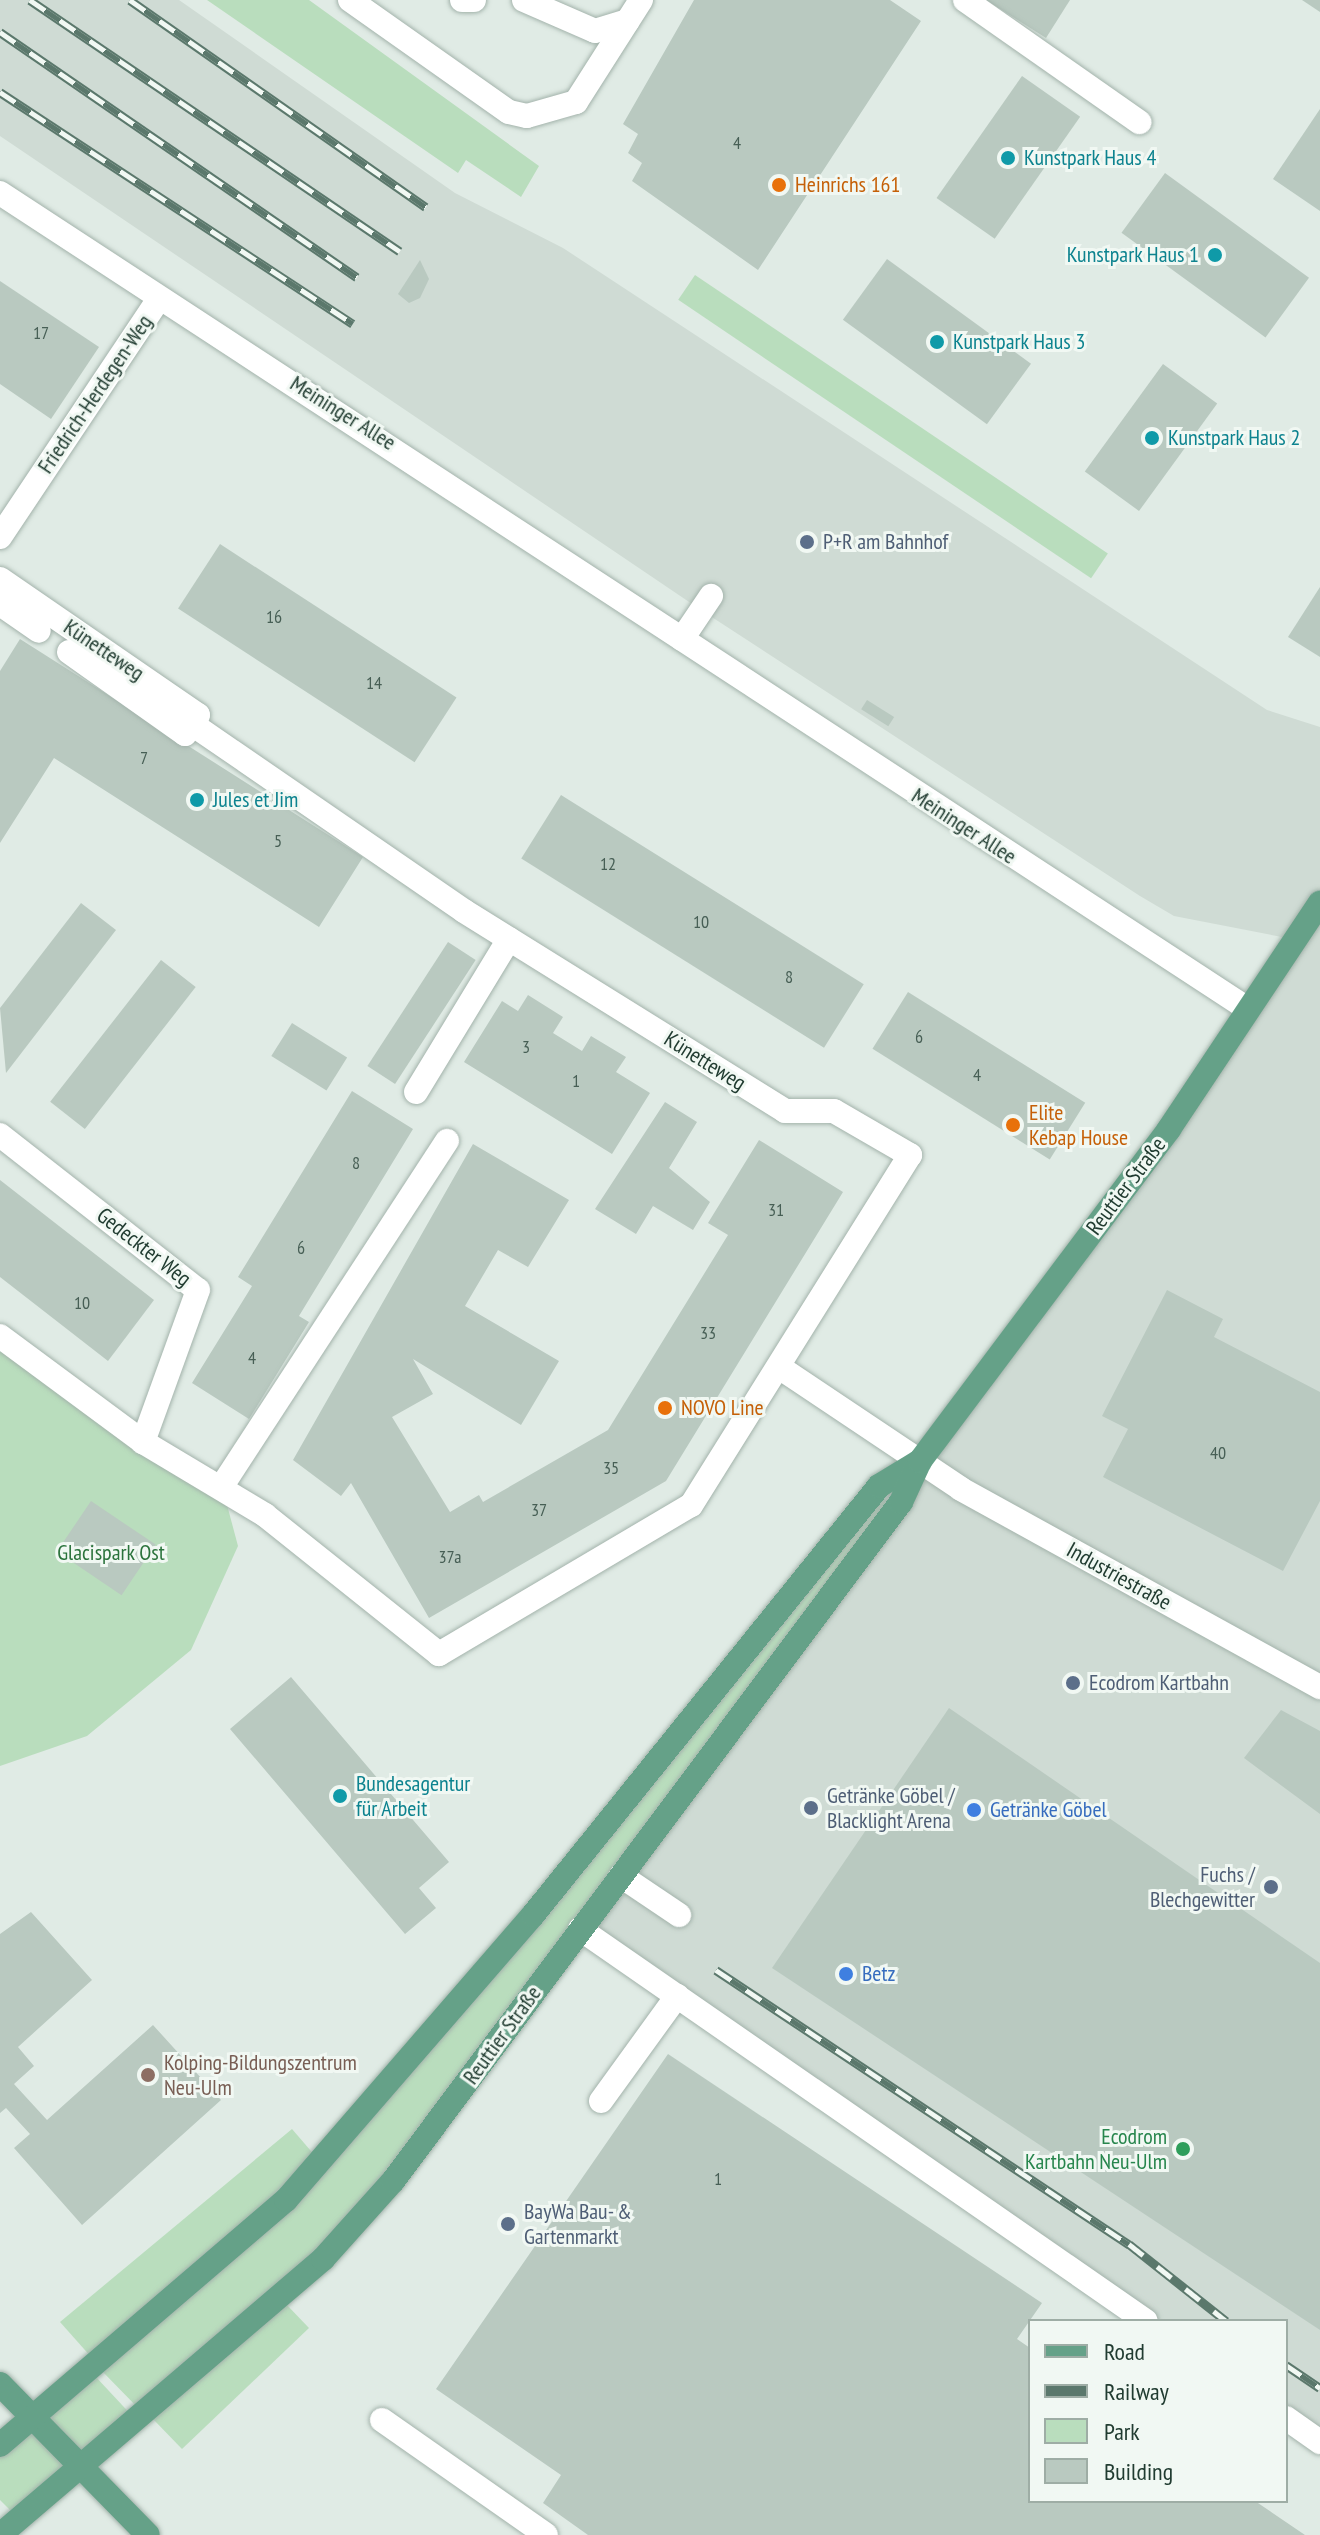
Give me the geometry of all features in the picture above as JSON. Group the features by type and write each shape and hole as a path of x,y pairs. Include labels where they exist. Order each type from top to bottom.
{"main road":[{"name":"Reuttier Straße","path":"0,2535 323,2259 393,2181 901,1502 920,1461 1169,1129 1320,903"},
{"name":"Reuttier Straße","path":"0,2445 296,2189 513,1940 879,1486 920,1461"},
{"path":"0,2384 148,2535"}],"street":[{"path":"350,0 509,112 564,109 589,87 635,10"},
{"path":"462,0 474,0"},
{"path":"523,0 598,51 611,50"},
{"path":"523,0 595,31 635,10"},
{"path":"965,0 1139,122"},
{"name":"Meininger Allee","path":"0,193 159,299 364,425 682,639 1248,1009"},
{"name":"Friedrich-Herdegen-Weg","path":"0,537 23,485 159,299"},
{"name":"Künetteweg","path":"0,579 198,715 185,734 69,652"},
{"path":"682,639 711,596"},
{"name":"Künetteweg","path":"0,604 39,631"},
{"name":"Künetteweg","path":"192,724 509,939 785,1111 834,1111 910,1155 779,1367"},
{"path":"416,1092 509,939"},
{"name":"Gedeckter Weg","path":"0,1135 198,1290 143,1442"},
{"path":"222,1486 447,1141"},
{"path":"0,1336 143,1442 222,1486 439,1654 691,1505 779,1367 920,1461"},
{"name":"Industriestraße","path":"920,1461 1320,1687"},
{"path":"621,1876 679,1915"},
{"path":"580,1929 1143,2319"},
{"path":"601,2101 677,1996"},
{"path":"1288,2419 1320,2442"},
{"path":"382,2420 546,2535"}],"shaded area":[{"path":"0,0 179,0 455,193 563,248 1267,710 1320,727 1320,2442 1288,2419 1288,2319 1143,2319 578,1927 1297,940 1174,916 1140,896 701,610 0,136"}],"green space":[{"path":"207,0 309,0 539,166 521,197 466,160 458,173"},
{"path":"695,275 1108,553 1091,578 678,300"},
{"name":"Glacispark Ost","path":"0,1336 222,1486 238,1546 191,1650 87,1736 0,1766"},
{"path":"878,1494 893,1505 389,2180 319,2254 140,2410 101,2370 231,2254"},
{"path":"292,2129 317,2158 92,2358 60,2322"},
{"path":"285,2303 309,2328 182,2449 151,2417"},
{"path":"95,2376 132,2415 82,2462 45,2422"},
{"path":"33,2427 72,2468 15,2515 0,2500 0,2453"}],"building":[{"path":"694,0 890,0 921,21 758,270 632,181 642,163 628,153 638,134 623,124"},
{"path":"986,0 1070,0 1046,38"},
{"path":"1302,0 1320,0 1320,12"},
{"name":"Kunstpark Haus 4","path":"1022,76 1080,117 995,239 937,198"},
{"path":"1320,109 1320,211 1273,179"},
{"name":"Kunstpark Haus 1","path":"1165,173 1309,278 1266,337 1122,233"},
{"name":"Kunstpark Haus 3","path":"887,259 1031,364 987,424 843,320"},
{"path":"420,260 429,279 420,298 409,303 398,294"},
{"path":"0,281 99,347 51,419 0,384"},
{"name":"Kunstpark Haus 2","path":"1163,364 1217,403 1139,511 1085,472"},
{"path":"220,544 457,698 415,762 178,609"},
{"path":"1320,587 1320,657 1288,637"},
{"name":"Jules et Jim","path":"20,639 363,857 319,927 54,758 0,843 0,671"},
{"path":"867,700 894,717 888,726 861,709"},
{"path":"561,795 864,984 824,1048 521,859"},
{"path":"81,903 116,930 6,1073 0,1008"},
{"path":"448,942 476,960 395,1084 367,1066"},
{"path":"161,960 196,987 85,1129 50,1102"},
{"path":"908,992 1085,1103 1050,1160 872,1049"},
{"path":"528,995 563,1017 553,1033 582,1051 591,1036 626,1057 616,1072 650,1093 612,1154 464,1062 502,1001 518,1011"},
{"path":"292,1023 347,1057 326,1091 271,1056"},
{"path":"352,1091 413,1129 299,1316 309,1322 249,1419 192,1383 252,1286 238,1277"},
{"path":"665,1102 697,1122 669,1168 710,1202 693,1230 653,1206 636,1234 595,1209"},
{"path":"759,1140 843,1192 666,1481 429,1618 351,1483 341,1496 293,1460 473,1144 569,1200 528,1267 498,1250 465,1306 559,1361 521,1425 413,1359 433,1394 392,1417 450,1512 479,1495 483,1502 608,1430 728,1235 708,1223"},
{"path":"0,1180 154,1300 108,1361 0,1277"},
{"path":"1167,1290 1223,1319 1214,1337 1320,1392 1320,1501 1283,1571 1103,1477 1128,1429 1102,1416"},
{"path":"91,1501 156,1545 122,1595 57,1552"},
{"name":"Bundesagentur für Arbeit","path":"291,1677 449,1862 419,1888 436,1908 405,1934 230,1729"},
{"name":"Ecodrom Kartbahn Neu-Ulm","path":"949,1708 1320,1963 1320,2330 772,1968"},
{"path":"1281,1710 1320,1731 1320,1814 1244,1758"},
{"name":"Kolping-Bildungszentrum Neu-Ulm","path":"31,1912 92,1980 18,2047 34,2066 14,2084 47,2120 153,2025 221,2100 82,2225 14,2148 30,2134 6,2108 0,2113 0,1934"},
{"path":"668,2054 1042,2303 1017,2339 1028,2347 1028,2503 1258,2503 1305,2535 588,2535 543,2503 561,2475 436,2389"}],"railway":[{"path":"30,0 400,251"},
{"path":"130,0 426,207"},
{"path":"0,32 357,277"},
{"path":"0,92 353,324"},
{"path":"716,1970 1129,2244 1223,2319"},
{"path":"1288,2366 1320,2388"}],"place":[{"name":"Kunstpark Haus 4","path":"1008,158"},
{"name":"Heinrichs 161","path":"779,185"},
{"name":"Kunstpark Haus 1","path":"1215,255"},
{"name":"Kunstpark Haus 3","path":"937,342"},
{"name":"Kunstpark Haus 2","path":"1152,438"},
{"name":"P+R am Bahnhof","path":"807,542"},
{"name":"Jules et Jim","path":"197,800"},
{"name":"Elite Kebap House","path":"1013,1125"},
{"name":"NOVO Line","path":"665,1408"},
{"name":"Ecodrom Kartbahn","path":"1073,1683"},
{"name":"Bundesagentur für Arbeit","path":"340,1796"},
{"name":"Getränke Göbel / Blacklight Arena","path":"811,1808"},
{"name":"Getränke Göbel","path":"974,1810"},
{"name":"Fuchs / Blechgewitter","path":"1271,1887"},
{"name":"Betz","path":"846,1974"},
{"name":"Kolping-Bildungszentrum Neu-Ulm","path":"148,2075"},
{"name":"Ecodrom Kartbahn Neu-Ulm","path":"1183,2149"},
{"name":"BayWa Bau- & Gartenmarkt","path":"508,2224"}]}
